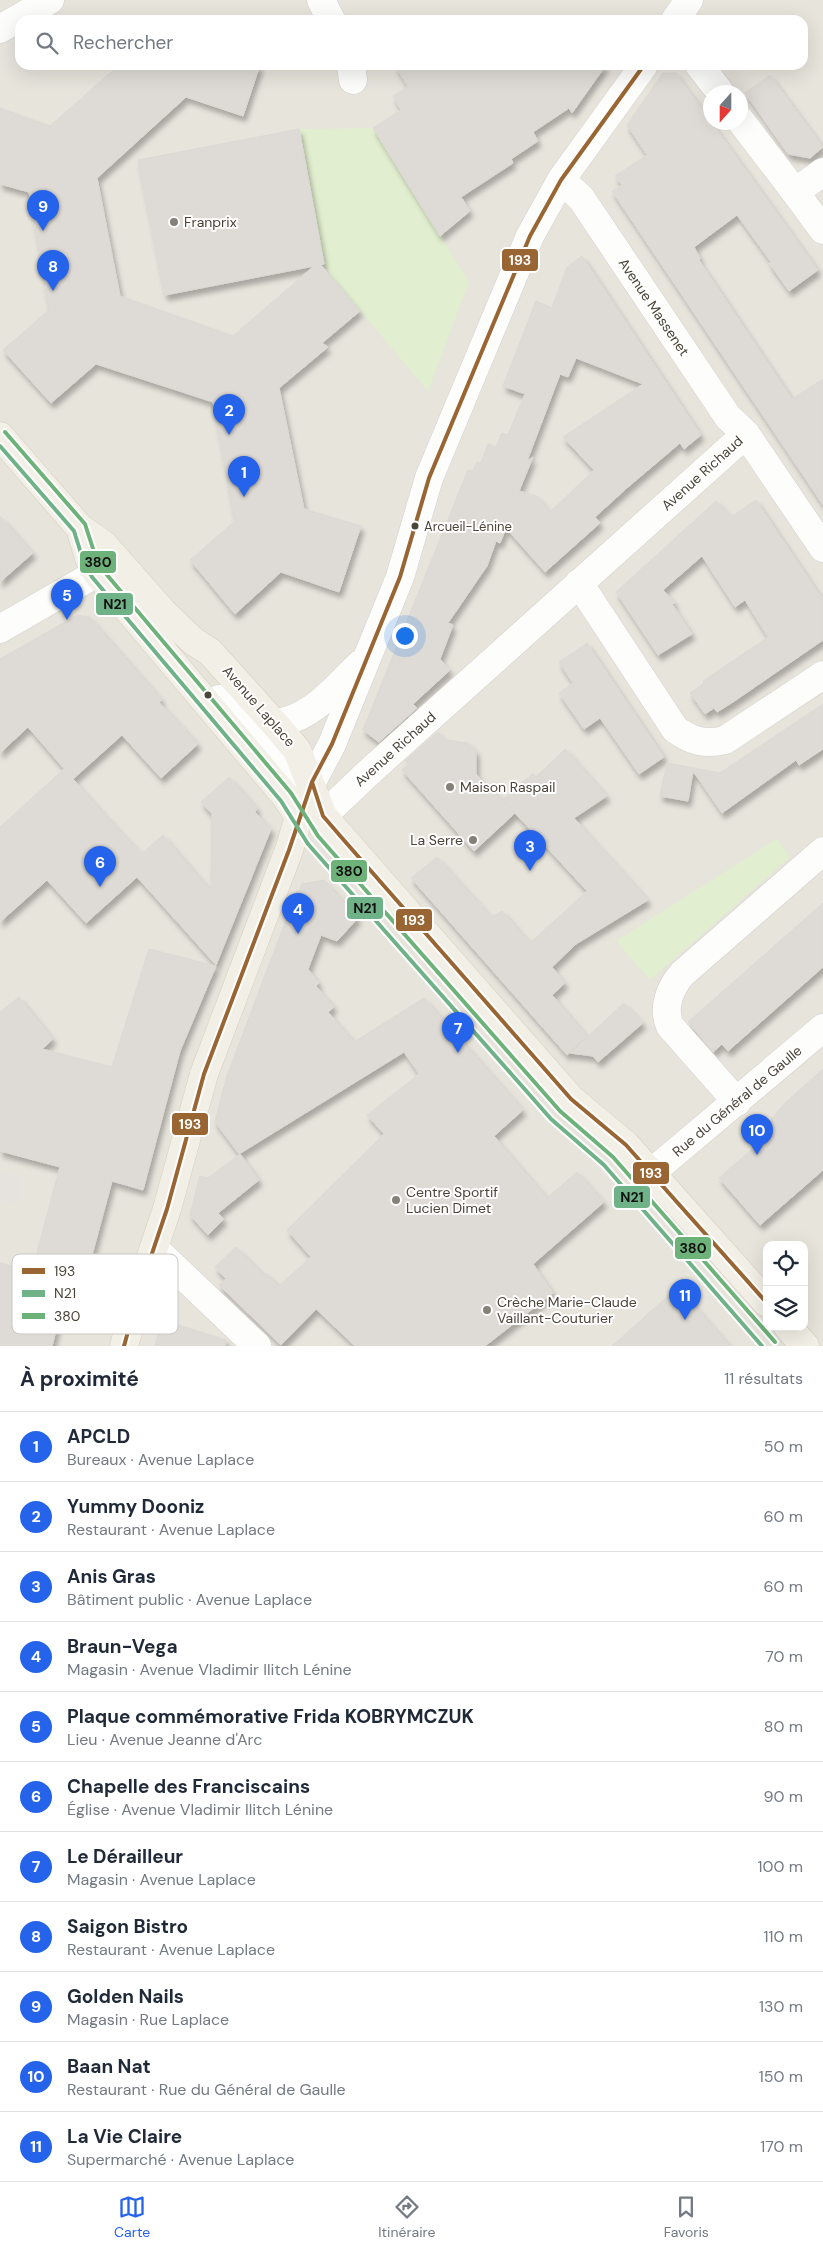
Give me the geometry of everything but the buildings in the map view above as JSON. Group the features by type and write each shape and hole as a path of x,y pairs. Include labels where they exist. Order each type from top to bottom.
{"main road":[{"name":"Avenue Laplace","path":"0,436 80,528 104,544 163,612 193,641 210,652 297,750 312,782"},
{"name":"Avenue Laplace","path":"80,528 88,554 97,573 286,797 311,817 571,1099 612,1132 651,1173 763,1299"},
{"path":"152,1254 167,1209 204,1074 289,850 311,817"},
{"path":"791,1331 804,1346"}],"street":[{"path":"24,15 50,0"},
{"path":"321,0 328,15"},
{"path":"678,15 689,0"},
{"path":"0,29 15,20"},
{"path":"311,817 312,782 332,744 400,577 432,469 530,236 561,180 640,70"},
{"path":"703,70 715,85"},
{"path":"748,130 823,230"},
{"path":"795,192 823,172"},
{"name":"Avenue Massenet","path":"561,180 581,198 728,417 746,434"},
{"name":"Avenue Richaud","path":"311,817 374,767 746,434 823,548"},
{"path":"0,629 97,573"},
{"name":"Avenue Laplace","path":"97,573 108,573 118,577 160,625 193,641"},
{"path":"579,583 675,729 688,739 710,743 725,740 823,675"},
{"name":"Avenue Laplace","path":"167,656 186,665 200,677 267,750 292,773 312,782"},
{"path":"274,723 293,720 312,709 368,656"},
{"path":"737,1102 670,1026 667,1015 671,991 682,974 823,851"},
{"name":"Rue du Général de Gaulle","path":"651,1173 823,1028"},
{"path":"154,1248 160,1254"},
{"path":"178,1271 257,1346"}],"shaded area":[{"path":"0,0 823,0 823,1346 0,1346"},
{"path":"0,1172 23,1178 16,1204 0,1199"}],"green space":[{"path":"373,128 469,282 428,391 330,275 324,264 299,129"},
{"path":"776,839 790,857 650,980 616,941"}],"transit line":[{"name":"193","path":"152,1254 167,1209 204,1074 289,850 312,782 332,744 400,577 429,478 530,236 561,180 640,70"},
{"name":"380","path":"5,432 85,524 96,558 102,569 291,793 318,836 560,1111 613,1157 775,1342"},
{"name":"N21","path":"0,446 74,531 84,563 92,577 281,801 308,844 551,1119 604,1165 762,1346"},
{"name":"193","path":"312,782 323,816 342,838 571,1099 626,1145 763,1299"},
{"name":"193","path":"124,1346 127,1334"}],"place":[{"name":"Franprix","path":"174,222"},
{"name":"Golden Nails","path":"43,231"},
{"name":"Saigon Bistro","path":"53,291"},
{"name":"Yummy Dooniz","path":"229,435"},
{"name":"APCLD","path":"244,497"},
{"name":"Arcueil-Lénine","path":"415,526"},
{"name":"Plaque commémorative Frida KOBRYMCZUK","path":"67,620"},
{"name":"Maison Raspail","path":"450,787"},
{"name":"La Serre","path":"473,840"},
{"name":"Anis Gras","path":"530,871"},
{"name":"Chapelle des Franciscains","path":"100,887"},
{"name":"Braun-Vega","path":"298,934"},
{"name":"Le Dérailleur","path":"458,1053"},
{"name":"Baan Nat","path":"757,1155"},
{"name":"Centre Sportif Lucien Dimet","path":"396,1200"},
{"name":"Crèche Marie-Claude Vaillant-Couturier","path":"487,1310"},
{"name":"La Vie Claire","path":"685,1320"}]}
